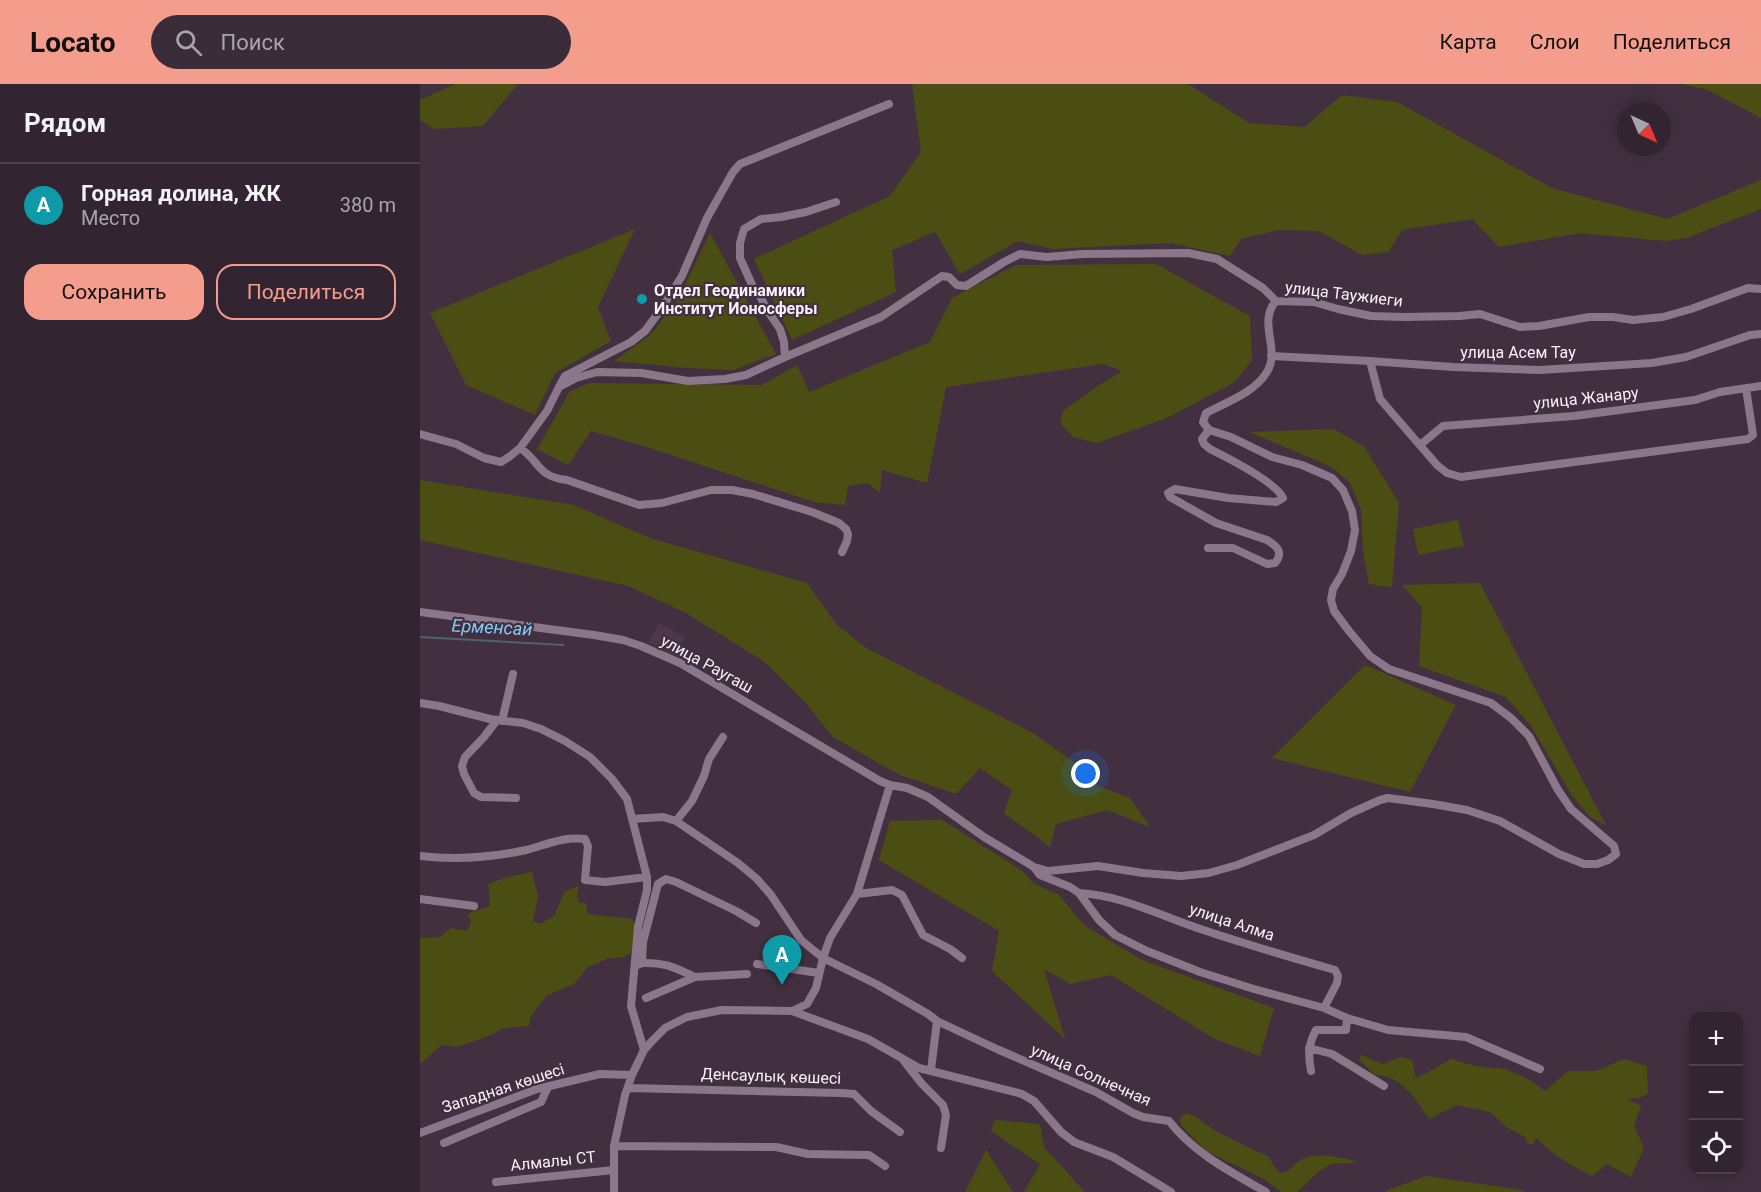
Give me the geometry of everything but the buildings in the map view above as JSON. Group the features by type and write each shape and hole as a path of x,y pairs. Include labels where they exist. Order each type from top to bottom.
{"street":[{"path":"420,434 456,444 484,458 501,462 509,457 520,448 547,411 565,376 631,342 645,331 682,276 707,218 733,172 740,164 889,104"},
{"path":"785,357 780,329 753,287 740,258 740,243 744,229 761,219 806,212 836,202"},
{"path":"559,387 576,378 597,372 642,373 687,381 725,379 746,375 881,317 942,276 949,277 957,285 966,286 1020,254 1047,257 1083,254 1188,253 1217,259 1263,288 1276,301 1267,316 1271,356 1266,374 1248,392 1206,413 1203,422 1209,430 1231,437 1272,457 1302,465 1332,478 1343,490 1352,511 1355,530 1351,551 1333,589 1331,600 1334,611 1349,631 1370,657 1389,669 1491,703 1511,718 1529,736 1571,809 1614,846 1616,854 1597,864 1584,864 1559,854 1500,821 1467,810 1388,798 1351,813 1314,835 1237,865 1198,875 1143,873 1098,866 1048,871 1034,867"},
{"name":"улица Таужиеги","path":"1276,301 1314,302 1371,316 1480,314 1520,327 1589,317 1633,320 1663,317 1748,288 1761,289"},
{"name":"улица Асем Тау","path":"1271,356 1540,370 1652,363 1686,357 1750,335 1761,334"},
{"path":"1370,361 1380,399 1437,465 1447,473 1461,477 1748,439 1753,435 1746,388"},
{"name":"улица Жанару","path":"1420,445 1443,426 1585,415 1695,400 1720,392 1761,386"},
{"path":"1208,548 1233,549 1267,564 1275,563 1279,558 1279,551 1275,545 1267,540 1216,523 1170,497 1168,493 1171,490 1228,498 1276,501 1282,498 1275,488 1250,471 1209,449 1202,439 1209,430"},
{"path":"520,448 527,452 535,465 555,479 567,480 639,505 662,503 711,490 732,490 794,506 830,519 846,529 847,540 842,552"},
{"name":"улица Раугаш","path":"420,612 563,630 623,640 641,646 680,663 890,785 907,788 928,797 984,837 1034,867 1040,875 1079,893"},
{"path":"513,674 499,720 465,757 462,766 474,793 481,797 516,798"},
{"path":"420,703 523,723 541,729 591,757 612,779 627,799 647,877 647,890 638,927 638,964"},
{"path":"632,819 663,817 676,820 693,801 710,759 723,737"},
{"path":"792,1011 807,1004 816,988 830,938 857,894 890,785"},
{"name":"улица Солнечная","path":"676,820 757,879 771,895 801,939 823,958 876,984 937,1021 1096,1092 1133,1113 1169,1121 1206,1157 1266,1192"},
{"path":"420,856 477,858 527,850 559,840 581,838 585,839 588,846 585,880 605,882 647,877"},
{"path":"644,1050 631,1006 638,964 658,884 666,879 676,882 756,922"},
{"path":"857,894 892,890 902,895 923,935 962,958"},
{"path":"1079,893 1099,920 1115,935 1147,951 1200,972 1324,1008 1347,1018 1402,1032 1466,1037 1540,1069"},
{"name":"улица Алма","path":"1079,893 1115,899 1190,926 1335,970 1338,976 1337,983 1324,1008"},
{"path":"420,899 474,906"},
{"path":"638,964 657,962 695,977"},
{"path":"757,964 819,973"},
{"path":"646,998 695,977 747,974"},
{"path":"614,1192 614,1146 618,1122 632,1075 644,1050 665,1028 687,1017 722,1010 792,1011 868,1039 919,1068 1022,1094 1034,1101 1061,1132 1074,1142 1113,1157 1171,1192"},
{"path":"1311,1071 1308,1054 1316,1030 1346,1030 1347,1018"},
{"path":"931,1070 937,1021"},
{"path":"1309,1048 1332,1054 1384,1086"},
{"path":"902,1058 922,1084 944,1105 946,1115 941,1148"},
{"name":"Западная көшесі","path":"420,1133 514,1097 548,1087 600,1074 632,1075"},
{"path":"444,1143 541,1102 548,1087"},
{"name":"Денсаулық көшесі","path":"628,1088 854,1094 871,1111 900,1132"},
{"path":"614,1146 776,1148 808,1154 868,1155 885,1166"},
{"name":"Алмалы СТ","path":"496,1182 614,1170"}],"shaded area":[{"path":"455,84 518,84 483,126 434,129 420,120 420,100"},
{"path":"912,84 1188,84 1249,123 1304,127 1342,95 1397,102 1552,188 1667,219 1761,180 1761,209 1686,238 1666,241 1580,233 1499,247 1472,219 1402,230 1388,252 1362,255 1319,231 1278,230 1241,239 1230,256 1171,243 1052,249 1018,241 960,274 935,232 892,250 896,292 792,340 754,259 890,196 921,152"},
{"path":"1682,84 1761,84 1761,118 1708,90"},
{"path":"635,229 598,307 611,341 555,373 535,415 466,385 430,313"},
{"path":"710,233 776,354 734,370 614,361 649,336 677,301"},
{"path":"1156,264 1250,316 1252,360 1235,382 1169,417 1097,443 1073,437 1060,423 1063,411 1122,371 1103,364 946,387 927,483 882,470 880,492 867,483 848,486 845,505 814,502 591,431 568,465 537,449 570,391 590,383 762,385 797,365 809,392 930,342 952,298 1016,265"},
{"path":"1334,429 1364,446 1399,503 1392,587 1369,584 1363,552 1361,510 1350,483 1332,467 1249,432"},
{"path":"420,480 574,505 650,538 807,583 836,624 866,648 1033,733 1075,763 1082,780 1130,798 1150,827 1107,810 1056,824 1050,847 1004,813 1012,790 980,768 956,794 900,775 833,737 803,700 765,662 686,613 628,586 420,540"},
{"path":"1458,520 1464,546 1418,555 1413,529"},
{"path":"1480,583 1606,825 1590,817 1571,794 1531,726 1506,697 1419,666 1422,608 1402,585"},
{"path":"659,623 685,637 674,656 648,642"},
{"path":"1365,665 1456,705 1410,792 1272,758"},
{"path":"942,820 1021,870 1034,884 1058,894 1085,926 1142,960 1274,1008 1260,1056 1215,1039 1111,975 1070,984 1044,969 1065,1039 992,971 999,931 879,860 890,821"},
{"path":"532,872 538,896 533,921 540,924 554,916 565,891 579,886 577,894 579,903 586,903 587,914 632,919 636,925 631,953 624,957 606,959 588,967 574,984 546,996 531,1016 529,1026 503,1028 491,1035 457,1047 442,1045 420,1064 420,938 440,937 451,928 467,931 471,921 468,915 490,906 488,884"},
{"path":"1361,1055 1383,1064 1400,1057 1412,1060 1416,1079 1451,1059 1475,1066 1506,1069 1530,1080 1545,1091 1568,1071 1596,1071 1624,1059 1647,1066 1648,1093 1642,1097 1627,1099 1641,1106 1634,1126 1644,1148 1631,1177 1607,1164 1592,1176 1562,1159 1536,1138 1533,1144 1528,1144 1525,1137 1506,1127 1490,1112 1457,1105 1429,1119 1401,1084 1385,1076 1375,1075 1359,1060"},
{"path":"1187,1113 1219,1133 1269,1157 1280,1173 1311,1156 1324,1155 1358,1161 1328,1166 1318,1172 1297,1192 1283,1192 1264,1179 1202,1147 1181,1125 1181,1117"},
{"path":"995,1120 1040,1124 1044,1147 1085,1192 1024,1192 1040,1164 991,1131"},
{"path":"986,1150 1013,1192 965,1192"},
{"path":"1426,1176 1516,1189 1526,1192 1383,1192"}],"waterway":[{"name":"Ерменсай","path":"420,637 563,645"}],"place":[{"name":"Отдел Геодинамики Институт Ионосферы","path":"642,299"},
{"name":"Горная долина, ЖК","path":"782,985"}]}
